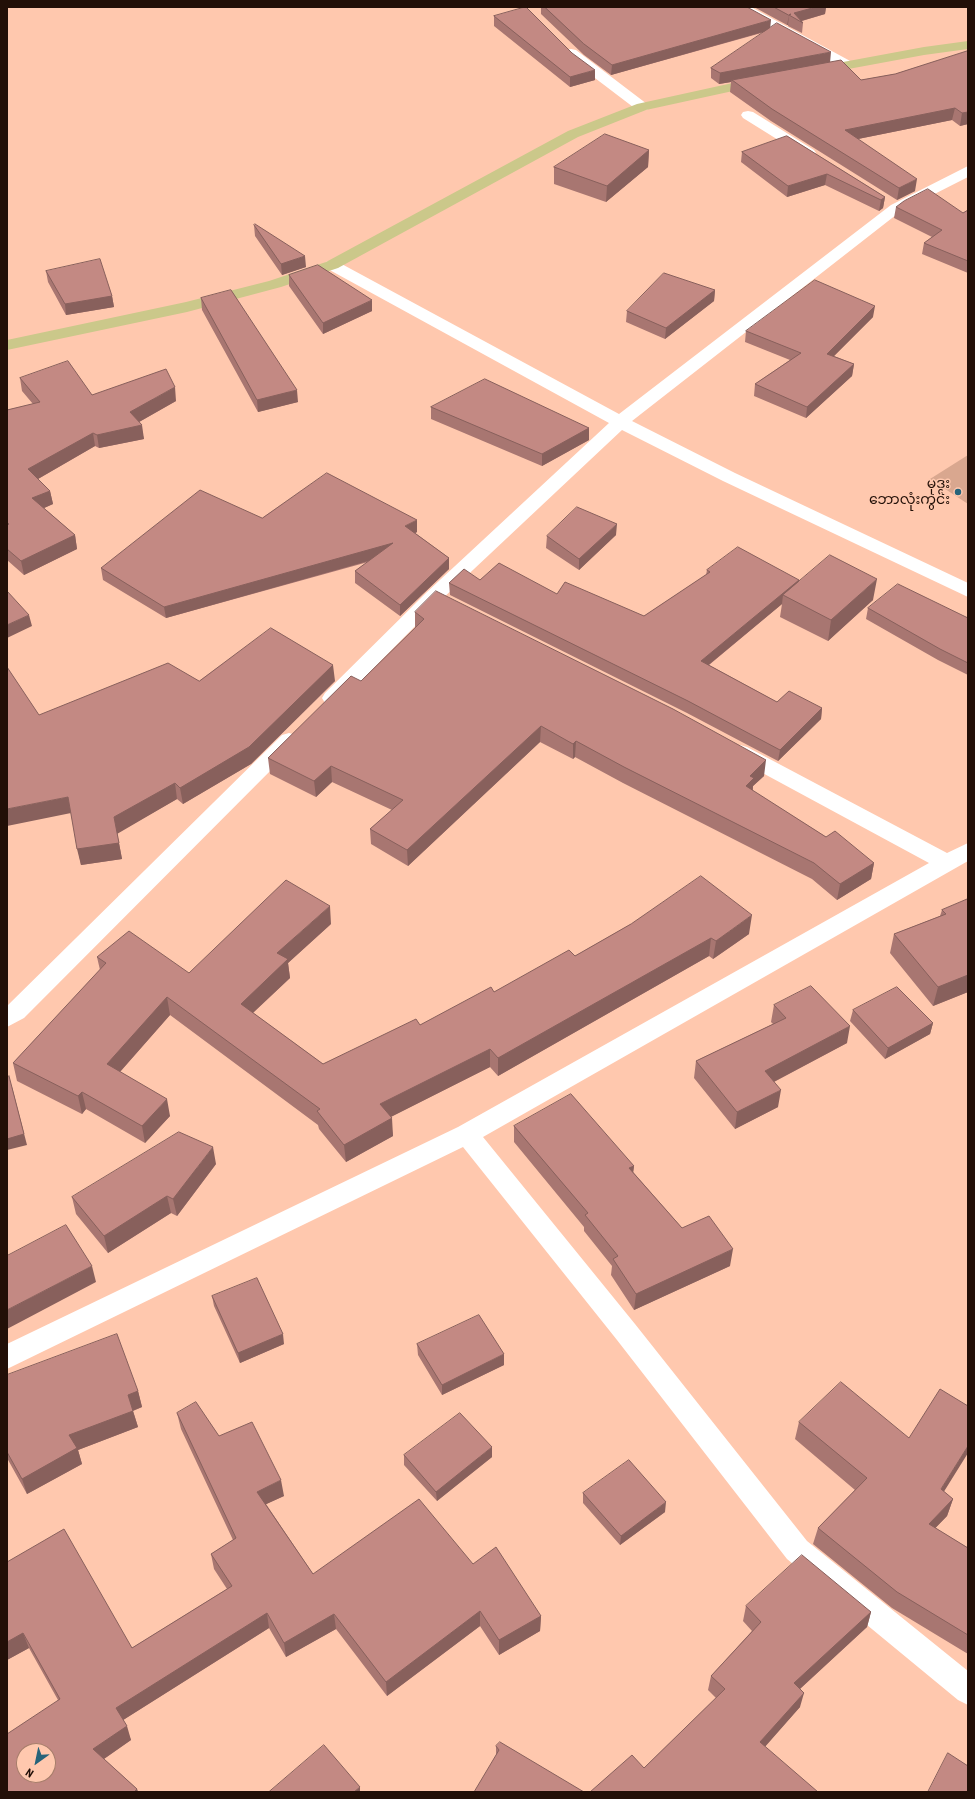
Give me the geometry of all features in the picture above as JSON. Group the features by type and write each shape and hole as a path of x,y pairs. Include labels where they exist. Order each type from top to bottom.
{"main road":[{"path":"799,74 924,51 968,45"},
{"path":"7,345 187,307 275,284 332,265 573,134 642,107 776,78"}],"street":[{"path":"741,7 847,65"},
{"path":"562,44 578,59 642,107"},
{"path":"748,115 822,162"},
{"path":"321,709 434,596 620,422 890,204 968,171"},
{"path":"332,265 620,422 736,480 968,590"},
{"path":"434,596 455,607"},
{"path":"7,1018 16,1012 304,726"},
{"path":"721,741 945,862"},
{"path":"7,1357 467,1134 945,862 968,851"},
{"path":"467,1134 797,1550 968,1690"}],"shaded area":[{"name":"မုဒူး ဘောလုံးကွင်း","path":"968,455 968,504 930,479"}],"building":[{"path":"526,7 572,53 595,70 570,77 494,16"},
{"path":"545,7 747,7 771,20 612,65 584,44"},
{"path":"774,7 816,7 794,13 803,23"},
{"path":"777,23 831,52 720,73 711,68"},
{"path":"968,51 968,112 962,113 955,108 845,130 917,179 899,188 772,109 732,80 841,60 861,80 895,74"},
{"path":"605,134 649,150 607,186 554,167"},
{"path":"787,136 885,197 881,200 827,174 788,186 742,152"},
{"path":"928,189 963,213 968,210 968,261 924,243 942,230 896,207 904,201"},
{"path":"255,224 305,256 281,264 254,225"},
{"path":"100,259 112,296 65,304 46,271"},
{"path":"318,265 372,300 323,323 289,275"},
{"path":"664,273 715,290 666,328 627,311"},
{"path":"815,280 875,306 827,354 854,364 807,407 755,384 801,353 746,331"},
{"path":"231,290 297,390 257,400 201,298"},
{"path":"68,361 92,395 166,369 175,387 130,412 142,425 97,435 93,433 28,469 50,491 32,498 75,535 21,561 7,549 7,525 9,524 7,523 7,410 40,402 20,378"},
{"path":"485,379 589,428 542,454 431,407"},
{"path":"327,473 417,520 405,526 449,558 400,605 355,571 393,543 164,607 101,568 200,490 262,518"},
{"path":"577,507 617,524 579,559 547,536"},
{"path":"738,547 799,580 701,661 777,702 789,691 822,708 780,750 688,701 449,583 464,569 480,580 499,563 557,594 565,582 644,616 710,572 707,570"},
{"path":"830,555 877,579 831,620 783,595"},
{"path":"898,584 968,618 968,663 940,649 868,608"},
{"path":"7,591 29,615 7,625"},
{"path":"436,591 673,709 766,760 750,776 754,778 746,786 826,837 835,831 874,863 840,884 814,863 624,767 576,741 573,744 541,726 407,850 370,829 403,800 331,766 314,781 268,758 351,676 361,681 424,619 415,612"},
{"path":"271,628 333,665 249,747 180,788 175,783 114,817 119,843 77,849 68,797 7,809 7,667 39,715 168,663 199,681"},
{"path":"701,876 752,915 716,941 711,938 498,1058 490,1049 380,1104 392,1118 344,1145 317,1111 320,1109 167,997 107,1064 167,1099 142,1126 82,1092 78,1096 13,1063 106,963 97,957 129,931 189,973 286,880 330,906 277,953 288,959 241,1004 323,1064 416,1019 420,1025 491,987 494,992 569,950 575,956 631,924"},
{"path":"968,899 968,975 938,987 894,934 946,914 942,910"},
{"path":"811,986 850,1026 765,1071 781,1090 737,1112 696,1061 786,1018 774,1005"},
{"path":"897,987 933,1023 888,1048 853,1010"},
{"path":"9,1076 24,1134 7,1139 7,1078"},
{"path":"571,1094 634,1166 629,1168 682,1228 709,1216 733,1249 636,1294 613,1259 618,1256 585,1215 588,1213 514,1126"},
{"path":"179,1132 213,1147 173,1199 167,1196 104,1236 72,1197"},
{"path":"66,1225 92,1266 7,1310 7,1256"},
{"path":"257,1278 283,1334 238,1353 212,1296"},
{"path":"479,1315 504,1354 442,1385 417,1344"},
{"path":"117,1334 138,1391 128,1395 133,1411 69,1435 77,1448 22,1479 7,1452 7,1375"},
{"path":"841,1382 909,1438 940,1389 968,1406 968,1446 941,1489 953,1499 929,1524 968,1548 968,1635 897,1592 818,1528 867,1478 799,1422"},
{"path":"196,1402 219,1436 252,1422 281,1480 257,1492 313,1574 419,1499 473,1564 496,1547 541,1616 499,1640 480,1611 386,1682 334,1614 284,1643 267,1613 116,1708 127,1726 93,1749 137,1789 134,1792 7,1792 7,1734 60,1699 23,1633 7,1642 7,1562 64,1529 132,1648 232,1586 211,1554 236,1538 177,1413"},
{"path":"460,1413 492,1447 436,1492 404,1455"},
{"path":"629,1460 666,1502 621,1536 583,1493"},
{"path":"802,1555 871,1612 794,1683 804,1693 760,1742 818,1792 590,1792 632,1755 644,1768 725,1689 711,1676 761,1622 746,1606"},
{"path":"500,1742 584,1792 474,1792 499,1750 496,1746"},
{"path":"324,1745 360,1787 354,1792 269,1792"},
{"path":"948,1753 968,1766 968,1792 928,1792"}],"place":[{"name":"မုဒူး ဘောလုံးကွင်း","path":"958,492"}]}
